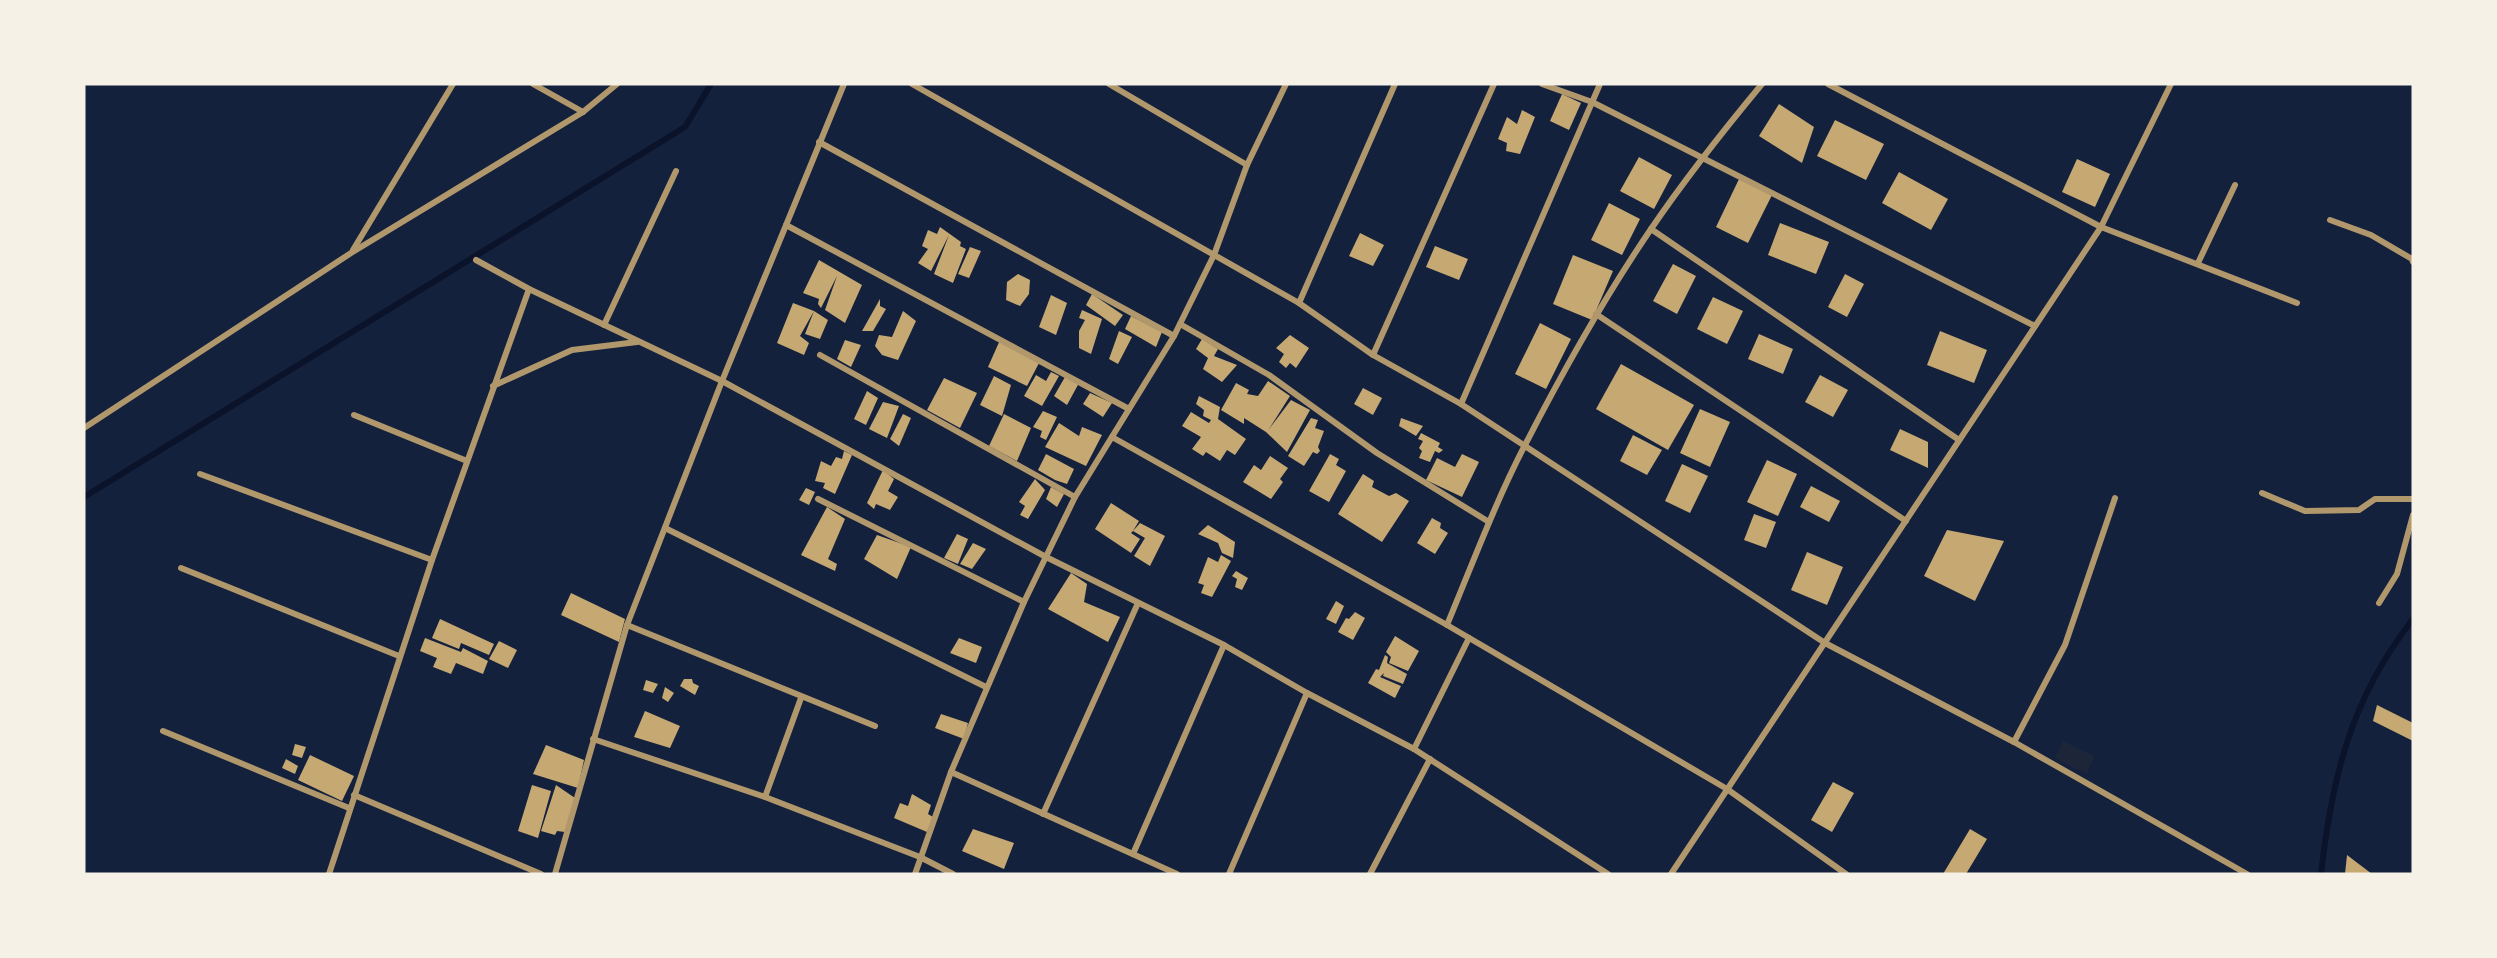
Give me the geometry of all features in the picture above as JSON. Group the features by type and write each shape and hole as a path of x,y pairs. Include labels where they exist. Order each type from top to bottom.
{"street":[{"path":"351,254 453,84"},
{"path":"533,84 583,112"},
{"path":"84,428 351,254 583,112 617,84"},
{"path":"555,874 627,625 722,381 844,84"},
{"path":"912,84 1299,303 1373,355 1461,404 1825,643 2014,742 2247,874"},
{"path":"1109,84 1247,165"},
{"path":"915,874 951,772 1024,602 1075,497 1174,336 1214,255 1247,165 1286,84"},
{"path":"1299,303 1395,84"},
{"path":"1373,355 1494,84"},
{"path":"1542,84 1592,102 2035,326"},
{"path":"1461,404 1600,84"},
{"path":"1447,625 1488,522 1524,446 1596,314 1651,229 1703,157 1762,84"},
{"path":"1828,84 2101,227 2297,303"},
{"path":"1671,874 2101,227 2170,84"},
{"path":"819,142 1174,336"},
{"path":"604,325 676,171"},
{"path":"2198,263 2235,185"},
{"path":"2330,220 2371,235 2412,261"},
{"path":"786,225 1129,409"},
{"path":"1651,229 1959,440"},
{"path":"476,260 529,289 722,381 1046,557 1224,645 1307,693 1414,749 1608,874"},
{"path":"329,874 399,656 529,289"},
{"path":"1596,314 1906,520"},
{"path":"1180,324 1269,375 1377,453 1488,522"},
{"path":"494,387 572,350 640,342"},
{"path":"820,355 1075,497"},
{"path":"354,415 467,461"},
{"path":"1112,437 1447,625 1727,789 1846,874"},
{"path":"200,474 432,560"},
{"path":"2262,493 2305,511 2359,510 2375,499 2413,500"},
{"path":"2014,742 2065,645 2115,498"},
{"path":"818,499 1024,602"},
{"path":"2379,603 2397,574 2413,515"},
{"path":"665,528 986,687"},
{"path":"181,568 399,656"},
{"path":"1043,814 1138,603"},
{"path":"627,625 801,698 875,726"},
{"path":"1414,749 1469,638"},
{"path":"1133,854 1224,645"},
{"path":"1229,874 1307,693"},
{"path":"765,797 801,698"},
{"path":"163,731 350,808"},
{"path":"593,739 765,797 920,857 953,874"},
{"path":"1370,874 1430,759"},
{"path":"951,772 1177,874"},
{"path":"354,795 540,874"}],"shaded area":[{"path":"2063,741 2094,756 2087,774 2055,758"}],"building":[{"path":"1562,94 1581,103 1569,130 1550,121"},
{"path":"1779,104 1814,127 1802,163 1759,136"},
{"path":"1522,110 1535,117 1520,154 1506,151 1507,143 1498,139 1507,117 1517,124"},
{"path":"1835,120 1884,144 1866,180 1817,156"},
{"path":"1639,157 1672,175 1654,209 1620,191"},
{"path":"2077,159 2110,174 2095,207 2062,192"},
{"path":"1899,172 1948,199 1931,230 1882,203"},
{"path":"1739,179 1772,195 1748,243 1716,227"},
{"path":"1609,203 1640,219 1622,255 1591,240"},
{"path":"1780,223 1829,242 1816,274 1768,255"},
{"path":"940,227 961,242 960,246 966,249 953,283 934,274 949,235 931,271 918,263 928,249 922,246 928,230 937,234"},
{"path":"1360,233 1384,245 1373,266 1349,256"},
{"path":"1435,246 1468,259 1459,280 1426,267"},
{"path":"970,247 981,251 969,278 958,274"},
{"path":"1573,255 1613,271 1592,320 1553,304"},
{"path":"819,260 862,285 845,323 825,310 837,276 821,308 818,304 819,299 803,293"},
{"path":"1673,264 1696,276 1677,314 1653,301"},
{"path":"1018,274 1030,280 1029,294 1020,306 1006,300 1007,282"},
{"path":"1845,274 1864,284 1847,317 1828,307"},
{"path":"1092,294 1123,315 1115,326 1086,305"},
{"path":"1051,295 1067,303 1056,335 1039,327"},
{"path":"1713,297 1743,311 1727,344 1697,329"},
{"path":"880,299 880,306 886,309 873,331 862,331"},
{"path":"793,303 814,311 800,336 809,343 804,355 777,343"},
{"path":"1082,310 1102,319 1091,354 1079,348 1079,331 1085,320 1079,318"},
{"path":"814,311 828,320 820,339 805,334"},
{"path":"903,311 916,321 898,360 882,355 875,346 879,335 892,337"},
{"path":"1131,316 1162,332 1156,347 1125,329"},
{"path":"1540,323 1571,339 1546,389 1515,374"},
{"path":"1119,331 1132,337 1118,364 1109,359"},
{"path":"1940,331 1987,350 1974,383 1927,365"},
{"path":"1759,334 1793,349 1783,374 1748,359"},
{"path":"1290,335 1309,348 1296,368 1290,363 1286,368 1279,362 1284,354 1276,348"},
{"path":"1202,339 1218,349 1214,356 1237,365 1222,382 1203,369 1208,358 1196,349"},
{"path":"845,340 861,345 851,367 837,359"},
{"path":"1000,340 1039,363 1027,386 988,367"},
{"path":"1621,364 1694,405 1668,450 1596,409"},
{"path":"1051,372 1059,376 1042,406 1024,396 1036,375 1046,381"},
{"path":"1820,375 1848,390 1833,417 1805,402"},
{"path":"994,376 1011,385 1002,416 980,405"},
{"path":"1065,377 1079,383 1067,405 1054,396"},
{"path":"944,378 977,393 960,428 927,410"},
{"path":"1268,381 1290,396 1269,429 1291,400 1310,410 1287,452 1266,432 1244,418 1244,424 1221,410 1236,383 1249,390 1247,394 1258,396"},
{"path":"1363,388 1382,398 1373,415 1354,404"},
{"path":"867,391 878,398 866,425 854,419"},
{"path":"1090,393 1112,403 1103,417 1083,404"},
{"path":"1199,396 1220,407 1218,419 1246,439 1235,455 1227,450 1220,461 1206,452 1203,456 1192,449 1201,437 1182,426 1191,412 1209,423 1211,420 1203,416 1204,410 1196,404"},
{"path":"883,402 899,406 887,438 869,429"},
{"path":"1700,409 1730,422 1710,467 1680,453"},
{"path":"1043,411 1057,417 1046,440 1040,437 1042,431 1033,427"},
{"path":"903,414 911,418 899,446 890,439"},
{"path":"1004,414 1031,428 1017,461 989,446"},
{"path":"1311,418 1318,420 1315,428 1324,431 1318,447 1320,451 1317,454 1313,452 1304,466 1288,456"},
{"path":"1401,418 1423,426 1416,436 1399,426"},
{"path":"1059,423 1079,436 1082,427 1102,435 1086,466 1045,447"},
{"path":"1900,429 1928,442 1928,468 1890,450"},
{"path":"1421,433 1440,443 1438,447 1443,450 1439,453 1435,451 1430,462 1419,458 1422,451 1419,448 1423,441 1418,439"},
{"path":"1633,435 1662,450 1647,475 1620,461"},
{"path":"844,451 852,455 835,494 823,488 825,483 815,481 821,461 831,466 836,457 842,459"},
{"path":"1046,454 1074,469 1067,484 1038,470"},
{"path":"1330,454 1339,459 1336,465 1346,471 1329,502 1309,491"},
{"path":"1462,454 1479,462 1462,497 1426,480 1437,458 1455,467"},
{"path":"1270,456 1288,468 1280,479 1283,482 1271,499 1243,482 1254,465 1261,470"},
{"path":"1767,460 1797,474 1778,516 1747,502"},
{"path":"1682,464 1708,476 1690,513 1665,501"},
{"path":"883,470 894,479 888,491 898,497 890,510 876,504 874,509 867,503"},
{"path":"1363,474 1374,481 1372,487 1389,496 1396,493 1409,501 1382,542 1338,514"},
{"path":"1035,479 1045,490 1028,519 1020,515 1025,506 1019,502"},
{"path":"1811,486 1840,501 1829,522 1800,507"},
{"path":"1051,487 1064,494 1057,507 1046,499"},
{"path":"806,488 815,492 809,505 799,500"},
{"path":"1111,503 1139,521 1131,533 1140,539 1131,553 1095,529"},
{"path":"827,507 845,519 828,559 837,564 835,571 801,555"},
{"path":"1754,514 1776,522 1766,548 1744,540"},
{"path":"1432,518 1441,523 1440,528 1448,533 1435,554 1417,543"},
{"path":"1140,523 1165,536 1150,566 1134,556 1145,538 1133,531"},
{"path":"1208,525 1235,542 1233,558 1222,553 1218,543 1198,534"},
{"path":"1947,530 2004,541 1975,601 1924,576"},
{"path":"957,534 968,539 958,564 944,558"},
{"path":"877,535 911,547 897,579 864,559"},
{"path":"973,543 986,549 972,569 960,564"},
{"path":"1807,552 1843,567 1827,605 1791,590"},
{"path":"1221,555 1231,561 1212,597 1201,593 1204,585 1198,583 1208,557 1218,562"},
{"path":"1236,571 1248,578 1242,590 1235,587 1237,579 1232,576"},
{"path":"1071,573 1087,584 1084,602 1120,617 1108,642 1048,609"},
{"path":"571,593 625,619 619,642 561,615"},
{"path":"1336,601 1344,606 1336,624 1326,619"},
{"path":"1355,612 1365,618 1353,640 1338,632 1346,618 1349,619"},
{"path":"440,619 494,644 489,655 461,643 459,649 432,638"},
{"path":"1395,636 1419,651 1408,671 1389,663 1391,657 1386,652"},
{"path":"425,638 461,652 463,648 488,661 483,674 456,663 451,674 433,667 437,658 420,651"},
{"path":"959,638 982,647 976,663 950,653"},
{"path":"499,641 517,650 508,668 489,659"},
{"path":"1385,655 1388,657 1387,663 1407,674 1403,684 1383,676 1384,673 1380,677 1401,686 1395,698 1368,683 1376,669 1379,670"},
{"path":"684,679 692,679 693,683 699,686 695,695 680,686"},
{"path":"646,680 658,684 653,693 643,690"},
{"path":"665,687 674,693 668,702 662,698"},
{"path":"2377,705 2413,723 2413,741 2373,721"},
{"path":"645,711 680,726 670,748 634,737"},
{"path":"941,714 968,723 964,739 935,728"},
{"path":"295,744 306,747 302,758 292,755"},
{"path":"546,745 584,760 578,788 533,774"},
{"path":"310,755 354,776 342,801 298,780"},
{"path":"286,759 298,766 295,774 282,768"},
{"path":"1833,782 1854,793 1832,832 1811,820"},
{"path":"532,785 551,791 538,838 518,831"},
{"path":"556,785 575,798 565,832 557,831 555,835 541,831"},
{"path":"912,794 931,805 928,814 933,817 927,832 894,818 900,803 908,806"},
{"path":"973,829 1014,843 1004,869 962,851"},
{"path":"1970,829 1987,839 1966,874 1943,874"},
{"path":"2347,855 2372,874 2345,874"}],"waterway":[{"path":"84,497 685,127 711,84"},
{"path":"2321,874 2331,804 2348,740 2374,679 2413,619"}]}
